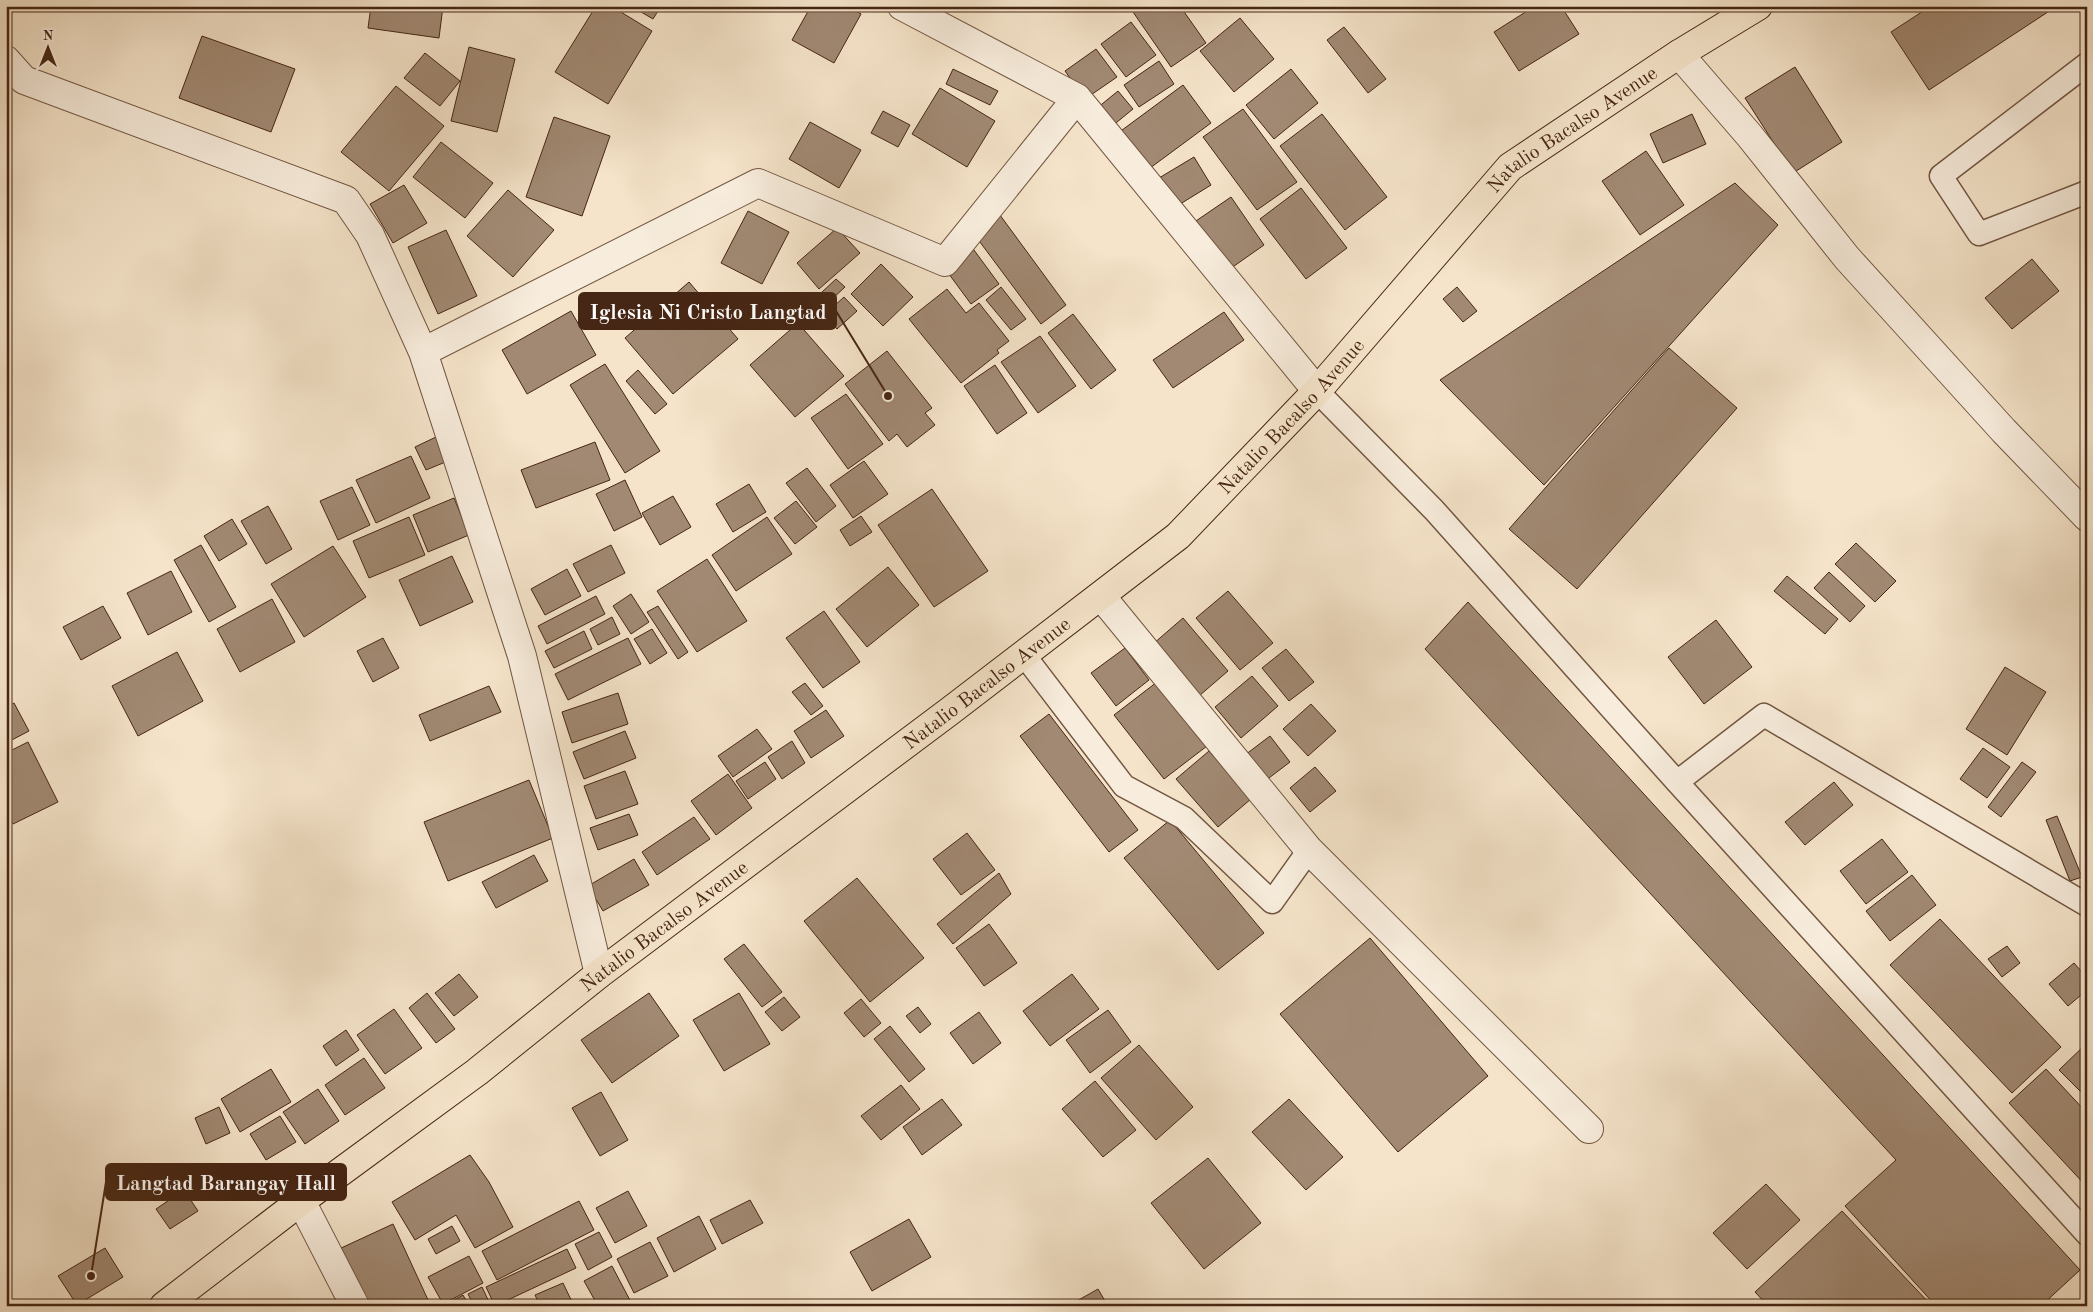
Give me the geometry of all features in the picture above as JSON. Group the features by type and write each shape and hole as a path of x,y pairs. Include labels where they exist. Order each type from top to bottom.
{"highway":[{"name":"Natalio Bacalso Avenue","path":"164,1306 301,1201 477,1072 599,974 1024,655 1178,536 1317,391 1510,167 1679,54 1758,6"}],"street":[{"path":"902,6 1077,98 1317,391"},
{"path":"1679,54 1749,135 1847,258 2004,431 2087,517"},
{"path":"6,60 24,80 346,200 370,235 423,352 522,656 599,974"},
{"path":"423,352 758,183 945,262 1077,98"},
{"path":"1101,596 1309,850 1589,1129"},
{"path":"301,1201 355,1306"}],"lane":[{"path":"2087,64 1941,176 1978,234 2087,192"},
{"path":"1317,391 1434,510 1677,782 2087,1234"},
{"path":"1024,655 1124,786 1184,818 1272,902 1309,850"},
{"path":"1677,782 1764,715 2087,905"}],"building":[{"path":"371,6 443,6 439,38 368,28"},
{"path":"596,6 611,6 652,31 608,104 555,72"},
{"path":"631,6 661,6 653,19"},
{"path":"811,6 847,6 861,14 834,63 792,40"},
{"path":"1141,6 1180,6 1206,43 1171,67 1133,12"},
{"path":"1535,6 1561,6 1579,34 1519,71 1494,32"},
{"path":"1931,6 2057,6 1929,90 1891,32"},
{"path":"1240,18 1274,59 1234,92 1200,51"},
{"path":"1131,22 1156,55 1126,77 1101,44"},
{"path":"1344,27 1386,79 1368,93 1327,40"},
{"path":"202,36 295,69 271,132 179,98"},
{"path":"469,47 515,59 497,132 451,121"},
{"path":"1096,49 1117,77 1085,99 1065,71"},
{"path":"425,53 460,81 440,106 404,78"},
{"path":"1159,61 1174,84 1139,107 1124,85"},
{"path":"1795,67 1842,142 1793,173 1745,98"},
{"path":"953,69 998,91 990,105 946,84"},
{"path":"1291,69 1318,103 1274,139 1246,105"},
{"path":"1183,85 1211,123 1142,174 1114,136"},
{"path":"396,86 444,126 389,191 341,152"},
{"path":"940,88 995,121 967,167 912,134"},
{"path":"1118,91 1133,109 1106,131 1091,113"},
{"path":"1243,109 1297,182 1257,210 1203,137"},
{"path":"883,111 910,125 898,147 871,133"},
{"path":"1322,114 1387,197 1345,230 1280,146"},
{"path":"1692,114 1706,144 1663,163 1650,134"},
{"path":"554,117 610,136 582,216 526,197"},
{"path":"810,122 861,150 839,188 789,159"},
{"path":"441,142 493,183 465,218 413,177"},
{"path":"1646,151 1684,205 1640,235 1602,181"},
{"path":"1194,157 1211,185 1177,206 1159,178"},
{"path":"1735,183 1778,225 1544,485 1440,380"},
{"path":"404,185 427,223 393,243 370,204"},
{"path":"1301,188 1347,248 1306,279 1260,219"},
{"path":"508,190 554,230 513,277 467,236"},
{"path":"1231,197 1264,245 1227,271 1193,223"},
{"path":"748,211 789,232 762,284 721,263"},
{"path":"997,211 1066,305 1041,324 971,230"},
{"path":"837,228 860,253 819,289 797,263"},
{"path":"446,230 477,296 438,314 408,247"},
{"path":"971,246 999,284 971,304 943,266"},
{"path":"2032,259 2059,291 2012,329 1985,298"},
{"path":"881,264 913,297 883,326 851,294"},
{"path":"836,279 845,287 816,314 808,305"},
{"path":"689,282 738,339 673,394 625,338"},
{"path":"1001,287 1026,319 1011,330 986,300"},
{"path":"1457,287 1477,311 1463,322 1443,299"},
{"path":"947,289 966,313 979,303 1009,341 997,350 999,353 961,383 909,319"},
{"path":"844,297 857,311 837,329 824,315"},
{"path":"571,311 596,355 527,394 502,350"},
{"path":"1224,312 1244,340 1173,388 1153,360"},
{"path":"1073,314 1116,370 1091,389 1048,333"},
{"path":"798,323 844,376 795,417 750,365"},
{"path":"1040,336 1076,386 1038,413 1001,362"},
{"path":"1669,348 1737,408 1577,589 1509,529"},
{"path":"887,351 932,408 925,413 935,425 907,447 897,434 889,441 845,384"},
{"path":"605,364 660,451 625,473 570,385"},
{"path":"995,365 1027,413 997,434 964,386"},
{"path":"638,370 667,404 655,414 626,381"},
{"path":"846,394 883,444 848,469 811,418"},
{"path":"436,437 448,461 426,470 415,447"},
{"path":"595,442 610,480 536,508 521,470"},
{"path":"411,456 430,498 376,523 356,480"},
{"path":"864,461 888,494 853,518 830,485"},
{"path":"807,468 836,506 816,522 786,483"},
{"path":"625,480 642,517 614,531 596,494"},
{"path":"749,484 766,512 733,532 716,504"},
{"path":"352,487 370,525 338,540 320,501"},
{"path":"932,489 988,571 934,607 878,525"},
{"path":"673,496 691,527 660,545 642,513"},
{"path":"454,498 469,535 428,552 413,515"},
{"path":"796,501 817,527 795,544 774,518"},
{"path":"268,506 292,549 266,564 241,521"},
{"path":"861,516 872,532 850,546 840,530"},
{"path":"409,517 425,555 369,578 353,541"},
{"path":"767,517 792,554 736,591 712,555"},
{"path":"232,519 247,544 219,561 204,536"},
{"path":"1856,543 1896,581 1875,602 1835,564"},
{"path":"201,545 236,607 209,622 174,560"},
{"path":"611,545 625,573 588,592 573,564"},
{"path":"333,546 366,597 304,637 271,584"},
{"path":"452,556 473,602 420,626 399,580"},
{"path":"707,559 747,621 697,652 657,591"},
{"path":"888,567 919,605 867,647 836,609"},
{"path":"567,569 581,596 545,615 531,589"},
{"path":"171,571 192,612 148,635 127,593"},
{"path":"1829,572 1865,606 1850,622 1814,588"},
{"path":"1787,576 1838,619 1825,634 1774,591"},
{"path":"1228,591 1273,643 1240,670 1196,618"},
{"path":"631,594 649,622 631,634 613,606"},
{"path":"596,596 605,614 547,644 538,626"},
{"path":"272,599 295,642 240,672 217,629"},
{"path":"1468,602 2080,1270 2041,1306 1936,1306 1845,1206 1896,1160 1425,649"},
{"path":"103,606 121,638 81,660 63,627"},
{"path":"658,606 688,652 678,659 647,612"},
{"path":"824,611 860,662 823,688 786,638"},
{"path":"612,617 620,634 598,645 590,629"},
{"path":"1183,618 1228,671 1199,696 1153,644"},
{"path":"1716,620 1752,667 1704,704 1668,657"},
{"path":"652,629 667,653 650,664 634,639"},
{"path":"584,631 592,649 554,668 545,651"},
{"path":"383,638 399,668 373,682 357,651"},
{"path":"628,638 641,664 568,700 555,674"},
{"path":"1125,648 1149,680 1116,706 1091,673"},
{"path":"1286,649 1314,682 1289,701 1262,668"},
{"path":"177,652 203,701 138,736 112,686"},
{"path":"2005,667 2046,692 2007,755 1966,729"},
{"path":"1252,676 1278,706 1241,738 1215,707"},
{"path":"1157,682 1207,746 1164,779 1114,715"},
{"path":"805,683 823,706 811,715 792,692"},
{"path":"489,686 501,712 430,741 419,715"},
{"path":"618,693 628,724 572,743 562,712"},
{"path":"14,703 29,731 6,743 6,707"},
{"path":"1311,704 1336,731 1308,756 1283,729"},
{"path":"826,710 844,736 811,758 794,731"},
{"path":"1049,714 1138,830 1109,852 1020,736"},
{"path":"757,729 772,749 733,777 718,756"},
{"path":"625,731 636,758 584,779 573,752"},
{"path":"1270,736 1290,762 1265,781 1245,755"},
{"path":"792,741 805,763 782,779 768,757"},
{"path":"28,742 58,802 13,824 6,809 6,753"},
{"path":"1983,748 2010,767 1987,798 1960,779"},
{"path":"1209,751 1251,799 1218,827 1176,779"},
{"path":"765,762 776,779 748,799 736,781"},
{"path":"2022,762 2036,772 2001,817 1988,807"},
{"path":"1315,767 1336,791 1310,812 1290,788"},
{"path":"625,771 638,804 596,819 584,786"},
{"path":"728,774 752,808 716,835 691,801"},
{"path":"529,780 553,838 448,881 424,822"},
{"path":"1834,782 1853,805 1805,845 1785,822"},
{"path":"629,814 638,835 598,850 590,828"},
{"path":"2057,816 2082,877 2070,881 2046,820"},
{"path":"694,817 710,839 657,875 642,852"},
{"path":"1170,820 1264,933 1218,970 1124,858"},
{"path":"967,833 995,870 961,895 933,859"},
{"path":"1882,839 1908,872 1866,904 1840,871"},
{"path":"534,855 548,881 496,908 482,882"},
{"path":"634,859 649,885 603,911 588,886"},
{"path":"999,873 1011,894 953,944 937,924"},
{"path":"1912,875 1936,905 1890,941 1866,911"},
{"path":"857,878 924,958 870,1002 804,921"},
{"path":"1940,919 2061,1047 2012,1093 1890,965"},
{"path":"989,924 1017,963 984,986 956,948"},
{"path":"1370,938 1488,1076 1398,1152 1280,1014"},
{"path":"744,944 782,992 762,1007 724,959"},
{"path":"2007,946 2020,963 2002,977 1988,959"},
{"path":"2074,963 2087,978 2087,990 2068,1006 2049,984"},
{"path":"459,974 478,997 454,1016 435,993"},
{"path":"1072,974 1099,1009 1050,1046 1023,1011"},
{"path":"427,993 455,1029 436,1043 409,1008"},
{"path":"649,993 679,1036 612,1083 581,1040"},
{"path":"739,993 770,1044 724,1071 693,1020"},
{"path":"784,997 800,1017 782,1031 765,1012"},
{"path":"861,999 881,1023 864,1037 844,1013"},
{"path":"918,1007 931,1024 920,1033 906,1016"},
{"path":"394,1009 422,1048 385,1074 357,1035"},
{"path":"1108,1010 1131,1042 1090,1073 1066,1040"},
{"path":"979,1012 1001,1043 973,1064 950,1033"},
{"path":"890,1026 925,1069 909,1082 874,1039"},
{"path":"346,1030 359,1050 336,1066 323,1046"},
{"path":"2087,1043 2087,1098 2059,1070"},
{"path":"1139,1045 1193,1107 1156,1140 1101,1078"},
{"path":"364,1058 385,1088 345,1115 325,1085"},
{"path":"271,1069 291,1102 240,1132 221,1099"},
{"path":"2046,1069 2087,1113 2087,1187 2009,1103"},
{"path":"1095,1081 1136,1130 1103,1157 1062,1109"},
{"path":"901,1085 920,1109 881,1140 861,1116"},
{"path":"318,1089 339,1121 305,1144 283,1112"},
{"path":"601,1092 628,1140 600,1156 572,1108"},
{"path":"942,1099 962,1125 922,1155 903,1127"},
{"path":"1289,1099 1343,1157 1306,1190 1252,1132"},
{"path":"219,1107 230,1133 206,1144 195,1118"},
{"path":"280,1116 296,1142 266,1160 250,1134"},
{"path":"470,1155 489,1182 513,1227 475,1248 456,1215 415,1240 392,1202"},
{"path":"1208,1158 1261,1223 1204,1269 1151,1203"},
{"path":"1766,1184 1800,1220 1747,1269 1713,1233"},
{"path":"184,1190 198,1211 170,1229 156,1209"},
{"path":"628,1191 647,1226 615,1243 596,1208"},
{"path":"750,1200 763,1223 722,1244 710,1220"},
{"path":"579,1201 594,1230 497,1280 482,1251"},
{"path":"1842,1211 1932,1306 1768,1306 1755,1292"},
{"path":"699,1216 716,1249 674,1272 657,1238"},
{"path":"909,1219 931,1257 872,1291 850,1252"},
{"path":"393,1224 429,1302 421,1306 366,1306 339,1249"},
{"path":"452,1226 460,1241 436,1254 428,1239"},
{"path":"599,1232 612,1257 588,1270 575,1244"},
{"path":"650,1242 668,1276 634,1293 617,1259"},
{"path":"105,1248 123,1277 77,1305 58,1276"},
{"path":"567,1249 576,1268 495,1306 486,1287"},
{"path":"469,1256 483,1283 443,1304 428,1277"},
{"path":"612,1266 633,1306 598,1306 584,1281"},
{"path":"563,1283 574,1306 540,1306 535,1295"},
{"path":"482,1287 491,1306 474,1306 468,1294"},
{"path":"1098,1289 1108,1306 1068,1306"},
{"path":"463,1295 469,1306 455,1306 452,1301"}],"place":[{"name":"Iglesia Ni Cristo Langtad","path":"888,396"},
{"name":"Langtad Barangay Hall","path":"91,1276"}]}
